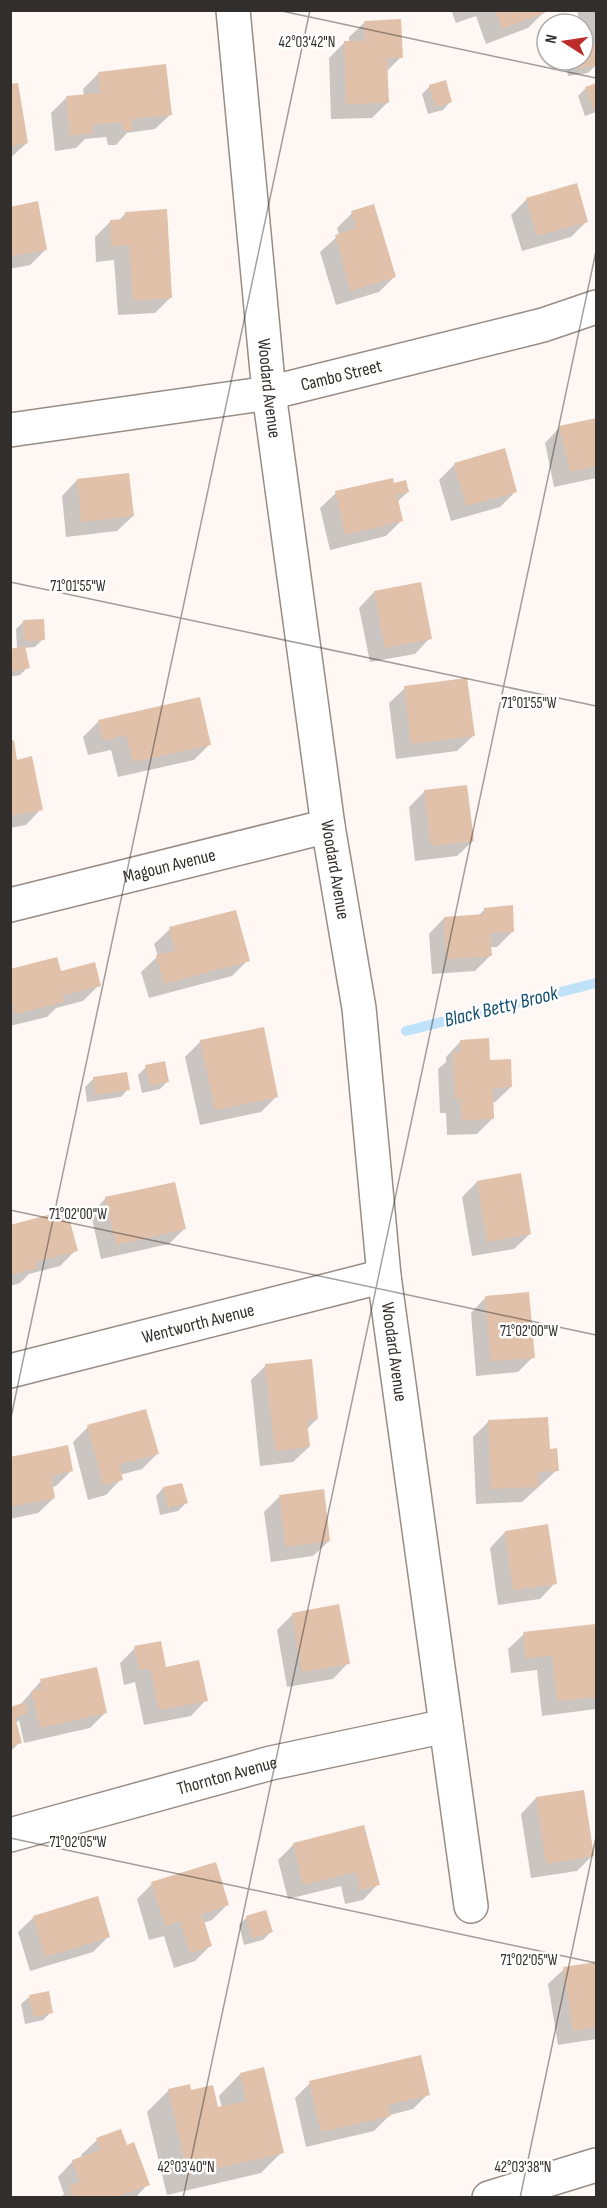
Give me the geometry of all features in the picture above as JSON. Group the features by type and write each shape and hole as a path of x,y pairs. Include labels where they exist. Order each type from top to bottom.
{"street":[{"name":"Woodard Avenue","path":"234,10 269,393 328,826 358,1008 384,1276 471,1906"},
{"name":"Cambo Street","path":"10,430 269,393 543,325 597,307"},
{"name":"Magoun Avenue","path":"10,905 328,826"},
{"name":"Wentworth Avenue","path":"10,1371 384,1276"},
{"name":"Thornton Avenue","path":"10,1835 271,1763 446,1726"},
{"path":"490,2197 597,2165"}],"building":[{"path":"495,10 544,10 545,12 535,12 535,17 502,29"},
{"path":"401,19 403,58 387,58 389,103 346,104 344,41 365,41 364,21"},
{"path":"166,64 172,115 131,119 133,130 123,131 121,122 92,125 93,133 70,136 66,96 100,93 98,72"},
{"path":"446,80 452,102 435,107 429,85"},
{"path":"18,83 28,143 10,146 10,84"},
{"path":"596,83 596,108 593,109 585,87"},
{"path":"577,183 588,222 537,236 526,198"},
{"path":"38,201 47,250 12,256 10,207"},
{"path":"374,204 396,277 351,291 335,235 356,228 351,211"},
{"path":"167,209 172,298 133,301 129,245 111,247 110,220 126,219 125,212"},
{"path":"596,418 596,466 570,472 559,426"},
{"path":"505,448 517,492 466,506 454,463"},
{"path":"129,473 134,516 81,522 77,479"},
{"path":"393,478 394,483 406,480 409,492 397,495 403,521 345,535 335,491"},
{"path":"421,582 432,639 385,648 374,591"},
{"path":"44,619 45,640 24,641 23,620"},
{"path":"25,646 30,668 10,672 10,649"},
{"path":"467,678 475,736 411,744 404,686"},
{"path":"200,697 211,745 133,762 126,735 103,741 98,720"},
{"path":"14,740 17,760 32,756 43,810 10,816 10,741"},
{"path":"467,785 474,841 431,846 424,790"},
{"path":"513,905 514,932 490,933 492,956 447,959 444,917 484,914 484,908"},
{"path":"236,910 250,961 164,984 156,955 175,951 169,927"},
{"path":"57,957 61,971 95,962 101,986 63,995 64,1002 15,1014 10,995 10,969"},
{"path":"264,1027 278,1097 215,1110 200,1040"},
{"path":"489,1038 490,1060 511,1059 512,1087 493,1088 494,1119 462,1120 461,1098 455,1099 453,1052 461,1052 460,1040"},
{"path":"165,1061 169,1082 150,1086 145,1065"},
{"path":"127,1072 130,1090 95,1095 93,1077"},
{"path":"521,1173 531,1234 487,1242 477,1181"},
{"path":"175,1182 186,1229 116,1245 105,1197"},
{"path":"67,1210 78,1251 35,1262 37,1268 10,1275 10,1225"},
{"path":"529,1292 535,1358 491,1361 485,1296"},
{"path":"312,1359 318,1419 307,1420 310,1447 275,1451 265,1364"},
{"path":"146,1409 159,1454 119,1464 123,1480 103,1485 87,1425"},
{"path":"548,1417 550,1449 557,1448 559,1471 538,1472 539,1487 491,1489 488,1420"},
{"path":"68,1445 73,1471 51,1476 55,1498 10,1507 10,1457"},
{"path":"182,1483 188,1503 168,1508 163,1487"},
{"path":"324,1489 330,1541 286,1547 279,1495"},
{"path":"548,1524 557,1584 513,1590 505,1531"},
{"path":"339,1604 350,1664 302,1672 292,1613"},
{"path":"596,1624 596,1697 557,1701 552,1656 526,1658 523,1632"},
{"path":"161,1641 166,1667 199,1660 208,1701 159,1710 150,1668 139,1670 134,1646"},
{"path":"97,1667 107,1713 40,1728 31,1691 43,1689 40,1679"},
{"path":"26,1702 28,1713 15,1717 22,1743 10,1746 10,1707"},
{"path":"584,1790 594,1856 546,1864 536,1797"},
{"path":"364,1825 380,1885 360,1890 356,1872 303,1885 293,1843"},
{"path":"216,1862 229,1905 202,1914 212,1946 190,1953 180,1921 165,1926 151,1882"},
{"path":"98,1896 110,1937 45,1957 33,1916"},
{"path":"266,1910 273,1932 252,1938 246,1916"},
{"path":"596,1962 596,2027 573,2031 563,1967"},
{"path":"49,1991 53,2013 33,2017 29,1995"},
{"path":"421,2055 430,2095 388,2105 391,2116 321,2132 309,2081"},
{"path":"264,2067 284,2153 188,2175 168,2089 190,2084 191,2090 213,2085 218,2107 246,2101 240,2073"},
{"path":"121,2129 127,2145 134,2142 150,2185 114,2198 73,2198 69,2186 80,2182 72,2160 100,2150 96,2138"}],"waterway":[{"name":"Black Betty Brook","path":"406,1031 596,983"}]}
